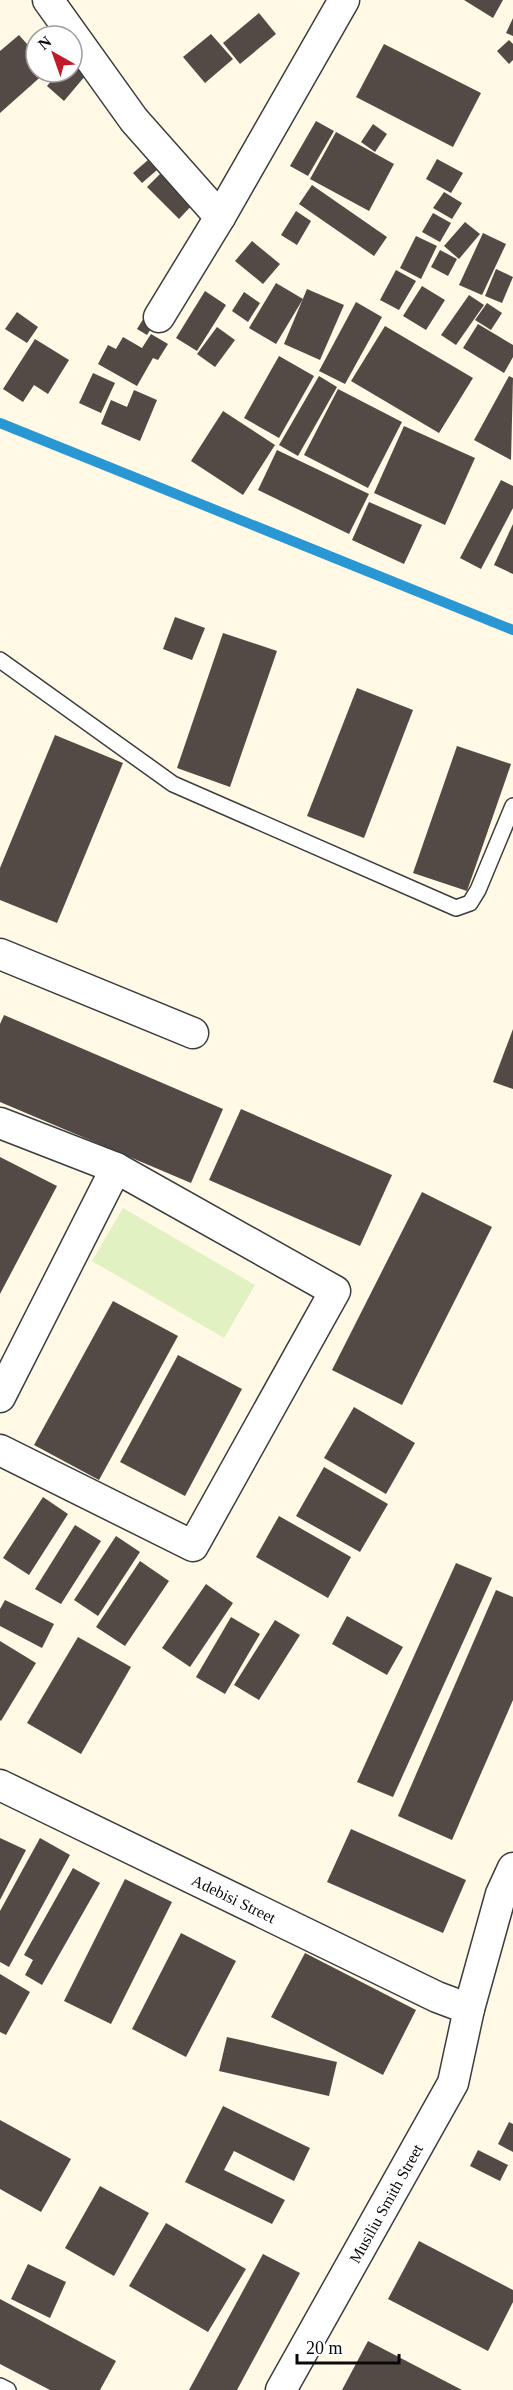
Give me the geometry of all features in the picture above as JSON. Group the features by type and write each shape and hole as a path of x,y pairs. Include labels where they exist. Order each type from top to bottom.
{"street":[{"path":"48,0 135,120 220,217"},
{"path":"159,316 220,217 344,0"},
{"path":"0,954 193,1033"},
{"path":"0,1123 116,1168 336,1291 193,1546 0,1450"},
{"path":"0,1397 116,1168"},
{"name":"Adebisi Street","path":"0,1785 437,1997 469,2009"},
{"name":"Musiliu Smith Street","path":"281,2390 453,2083 469,2009 501,1893 513,1868"}],"lane":[{"path":"0,660 173,784 456,908 470,903 478,890 513,806"},
{"path":"0,2386 8,2390"}],"green space":[{"path":"123,1208 255,1285 224,1338 92,1261"}],"building":[{"path":"464,0 503,0 493,18"},
{"path":"259,13 276,34 240,64 223,43"},
{"path":"513,18 513,36 506,33"},
{"path":"211,34 233,59 205,83 183,57"},
{"path":"19,35 24,41 24,84 33,84 0,113 0,51"},
{"path":"509,40 513,44 513,60 509,64 497,51"},
{"path":"384,44 481,93 453,147 356,97"},
{"path":"84,65 91,69 84,77"},
{"path":"49,84 78,84 64,101 47,86"},
{"path":"316,121 334,131 308,176 290,166"},
{"path":"373,124 387,134 375,152 361,142"},
{"path":"336,132 394,164 369,211 310,179"},
{"path":"437,159 463,173 451,193 426,179"},
{"path":"148,160 157,170 142,183 133,173"},
{"path":"164,170 195,202 179,219 147,187"},
{"path":"312,185 387,237 374,256 299,204"},
{"path":"444,192 462,203 452,219 433,208"},
{"path":"296,211 311,221 297,245 281,235"},
{"path":"433,213 451,223 440,242 422,232"},
{"path":"465,222 480,234 459,259 444,246"},
{"path":"483,233 506,244 482,295 459,285"},
{"path":"416,236 437,246 421,279 400,268"},
{"path":"252,241 280,264 263,284 235,261"},
{"path":"440,250 457,259 448,276 431,267"},
{"path":"496,269 513,277 502,303 485,296"},
{"path":"396,270 416,281 399,310 380,300"},
{"path":"276,283 303,299 276,344 249,328"},
{"path":"422,286 445,300 426,330 403,316"},
{"path":"307,289 344,305 320,360 284,344"},
{"path":"205,291 226,305 197,351 176,338"},
{"path":"244,292 260,303 248,322 232,311"},
{"path":"469,295 484,305 456,345 441,335"},
{"path":"356,302 382,317 345,384 319,371"},
{"path":"487,303 502,313 491,330 475,320"},
{"path":"17,312 38,327 27,343 5,329"},
{"path":"147,313 157,319 147,335 137,329"},
{"path":"478,324 513,345 513,357 504,373 463,348"},
{"path":"385,326 473,378 439,433 351,381"},
{"path":"217,327 235,340 215,367 197,354"},
{"path":"151,334 168,344 158,360 153,358 137,386 98,364 108,345 116,349 123,337 142,348"},
{"path":"35,339 69,360 48,394 34,385 23,402 3,389"},
{"path":"279,356 314,376 279,438 244,418"},
{"path":"93,373 115,383 101,413 79,403"},
{"path":"319,376 337,387 298,456 279,445"},
{"path":"509,376 513,378 511,460 474,440"},
{"path":"338,389 402,422 368,488 304,455"},
{"path":"134,390 157,400 140,441 101,424 111,400 127,407"},
{"path":"223,411 275,445 243,495 191,461"},
{"path":"404,426 475,458 445,525 374,493"},
{"path":"277,450 369,494 349,534 258,490"},
{"path":"501,480 513,486 513,508 481,569 460,558"},
{"path":"369,502 422,525 404,564 352,540"},
{"path":"513,524 513,574 494,565"},
{"path":"175,617 205,628 192,660 163,649"},
{"path":"223,633 277,651 230,787 177,768"},
{"path":"357,688 413,710 364,838 307,816"},
{"path":"55,735 123,763 57,923 0,900 0,868"},
{"path":"457,746 511,764 467,891 413,873"},
{"path":"4,1015 223,1109 191,1183 0,1102 0,1024"},
{"path":"513,1029 513,1089 493,1082"},
{"path":"241,1109 392,1175 360,1246 209,1180"},
{"path":"0,1157 57,1186 0,1294"},
{"path":"422,1192 492,1227 402,1405 332,1370"},
{"path":"113,1301 178,1336 99,1480 34,1445"},
{"path":"178,1355 242,1389 185,1496 120,1462"},
{"path":"354,1407 415,1443 386,1494 324,1458"},
{"path":"324,1467 388,1504 360,1552 296,1516"},
{"path":"43,1497 68,1514 29,1575 3,1558"},
{"path":"279,1516 351,1557 328,1598 256,1557"},
{"path":"75,1525 101,1541 61,1604 35,1589"},
{"path":"116,1536 140,1552 98,1616 74,1600"},
{"path":"140,1561 169,1581 125,1646 96,1627"},
{"path":"456,1563 492,1578 393,1797 357,1782"},
{"path":"206,1584 233,1603 190,1667 162,1648"},
{"path":"496,1590 513,1597 513,1700 452,1840 398,1816"},
{"path":"5,1600 54,1624 42,1648 0,1626 0,1609"},
{"path":"347,1616 403,1647 387,1675 332,1644"},
{"path":"231,1617 260,1634 225,1694 196,1677"},
{"path":"275,1620 300,1635 259,1700 234,1685"},
{"path":"78,1637 131,1667 81,1754 27,1723"},
{"path":"0,1641 36,1663 1,1721 0,1720"},
{"path":"351,1829 466,1880 443,1933 327,1882"},
{"path":"0,1838 26,1850 0,1900"},
{"path":"40,1838 70,1855 9,1967 0,1962 0,1911"},
{"path":"73,1868 100,1883 42,1985 25,1975 33,1960 24,1955"},
{"path":"125,1879 172,1902 111,2024 64,2001"},
{"path":"181,1933 236,1961 186,2057 132,2029"},
{"path":"305,1953 416,2010 383,2075 271,2017"},
{"path":"0,1974 30,1992 6,2035 0,2032"},
{"path":"227,2037 337,2062 329,2096 219,2071"},
{"path":"223,2106 310,2148 294,2181 234,2151 224,2170 285,2200 272,2224 185,2182"},
{"path":"0,2120 71,2159 41,2212 0,2189"},
{"path":"509,2122 513,2124 513,2152 498,2144"},
{"path":"478,2150 508,2165 500,2181 470,2166"},
{"path":"100,2186 149,2213 114,2276 65,2248"},
{"path":"166,2223 246,2269 208,2332 129,2286"},
{"path":"419,2241 513,2290 513,2302 488,2351 388,2299"},
{"path":"263,2254 300,2273 237,2390 189,2390"},
{"path":"28,2264 66,2282 50,2318 11,2299"},
{"path":"0,2299 116,2361 100,2390 50,2390 0,2364"},
{"path":"368,2341 462,2390 342,2390"}],"waterway":[{"path":"0,423 513,630"}]}
